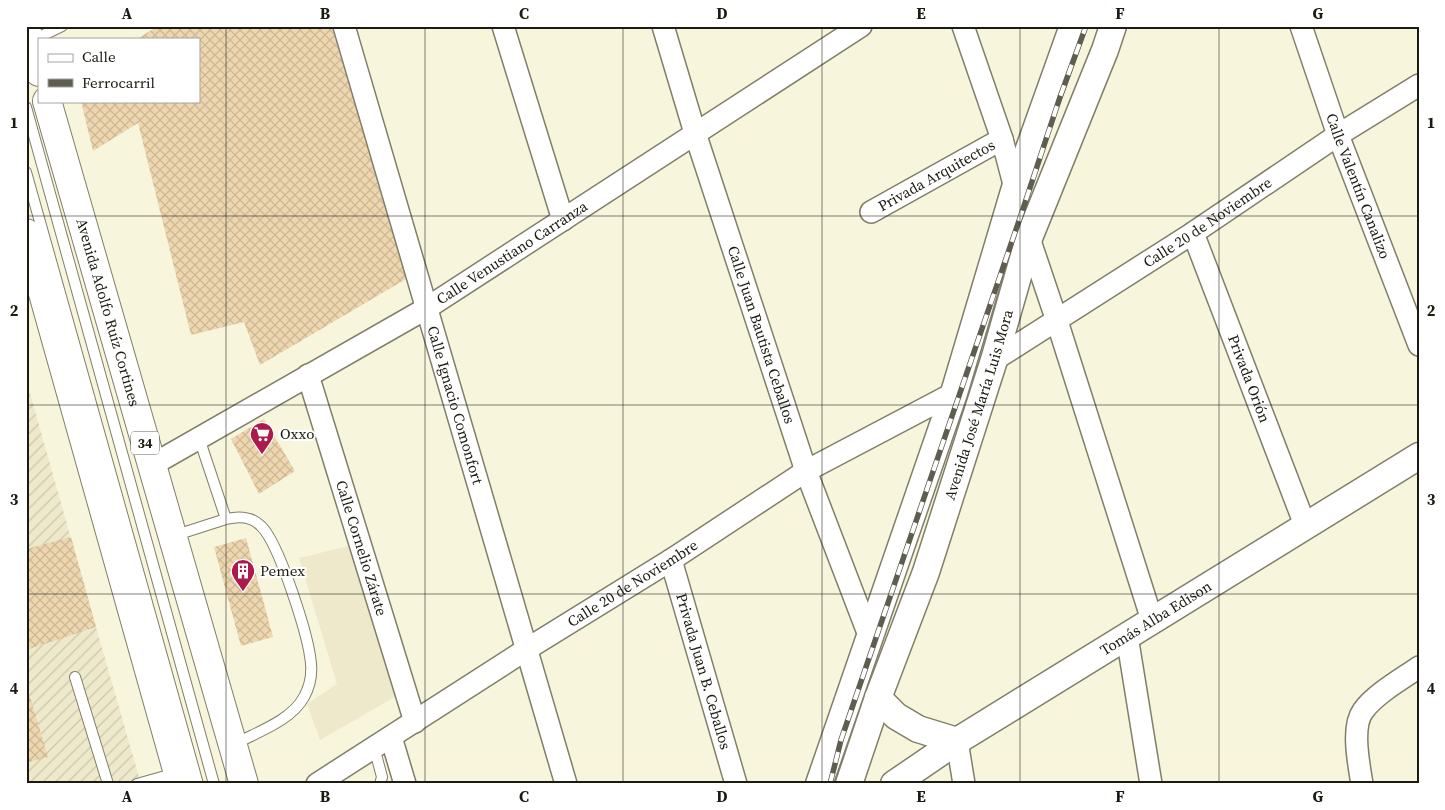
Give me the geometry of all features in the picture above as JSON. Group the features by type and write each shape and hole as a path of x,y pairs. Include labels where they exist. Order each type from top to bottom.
{"main road":[{"path":"28,35 38,69"},
{"name":"Avenida Adolfo Ruíz Cortines","path":"47,102 244,784"},
{"path":"28,248 185,780"}],"street":[{"name":"Calle Ignacio Comonfort","path":"344,26 566,784"},
{"path":"503,26 563,220"},
{"name":"Calle Juan Bautista Ceballos","path":"663,26 695,133 806,471 870,638"},
{"name":"Calle Venustiano Carranza","path":"152,465 427,308 861,26"},
{"path":"963,26 1002,139 1015,188"},
{"name":"Avenida José María Luis Mora","path":"819,784 954,393 1015,188 1073,26"},
{"name":"Avenida José María Luis Mora","path":"849,784 878,698 926,572 994,360 1029,238 1113,26"},
{"name":"Calle Valentín Canalizo","path":"1301,26 1338,135 1419,345"},
{"name":"Calle 20 de Noviembre","path":"994,360 1193,233 1338,135 1419,84"},
{"name":"Privada Arquitectos","path":"871,212 1002,139"},
{"name":"Privada Orión","path":"1193,233 1306,525"},
{"path":"1029,238 1152,620"},
{"name":"Calle Cornelio Zárate","path":"308,376 415,722"},
{"name":"Calle 20 de Noviembre","path":"317,784 527,649 671,560 806,471 954,393"},
{"name":"Tomás Alba Edison","path":"894,784 957,741 1419,456"},
{"name":"Privada Juan B. Ceballos","path":"671,560 736,784"},
{"path":"1127,636 1151,784"},
{"path":"1362,784 1357,731 1362,711 1379,695 1419,667"},
{"path":"878,698 896,716 918,729 957,741 964,784"},
{"path":"382,742 405,784"}],"lane":[{"path":"28,35 62,26"},
{"path":"26,107 214,784"},
{"path":"26,172 185,780 137,784"},
{"path":"199,438 226,519"},
{"path":"172,536 226,519 243,517 260,524 275,547 303,627 311,664 311,679 305,696 286,717 232,745"},
{"path":"75,676 108,784"},
{"path":"380,784 382,777 382,742"}],"shaded area":[{"path":"26,379 96,627 141,784 26,784"},
{"path":"353,545 400,694 320,740 307,704 337,684 299,558"}],"building":[{"path":"158,26 333,26 406,279 260,365 244,322 191,335 138,123 93,151 81,102 200,102 200,38 139,38"},
{"name":"Oxxo","path":"264,419 295,471 259,494 231,439"},
{"path":"71,537 96,627 26,650 26,549"},
{"name":"Pemex","path":"246,538 273,637 241,646 214,547"},
{"path":"26,684 48,757 26,763"}],"railway":[{"path":"830,784 841,740 1060,97 1086,26"}],"place":[{"name":"Oxxo","path":"262,455"},
{"name":"Pemex","path":"243,592"}]}
